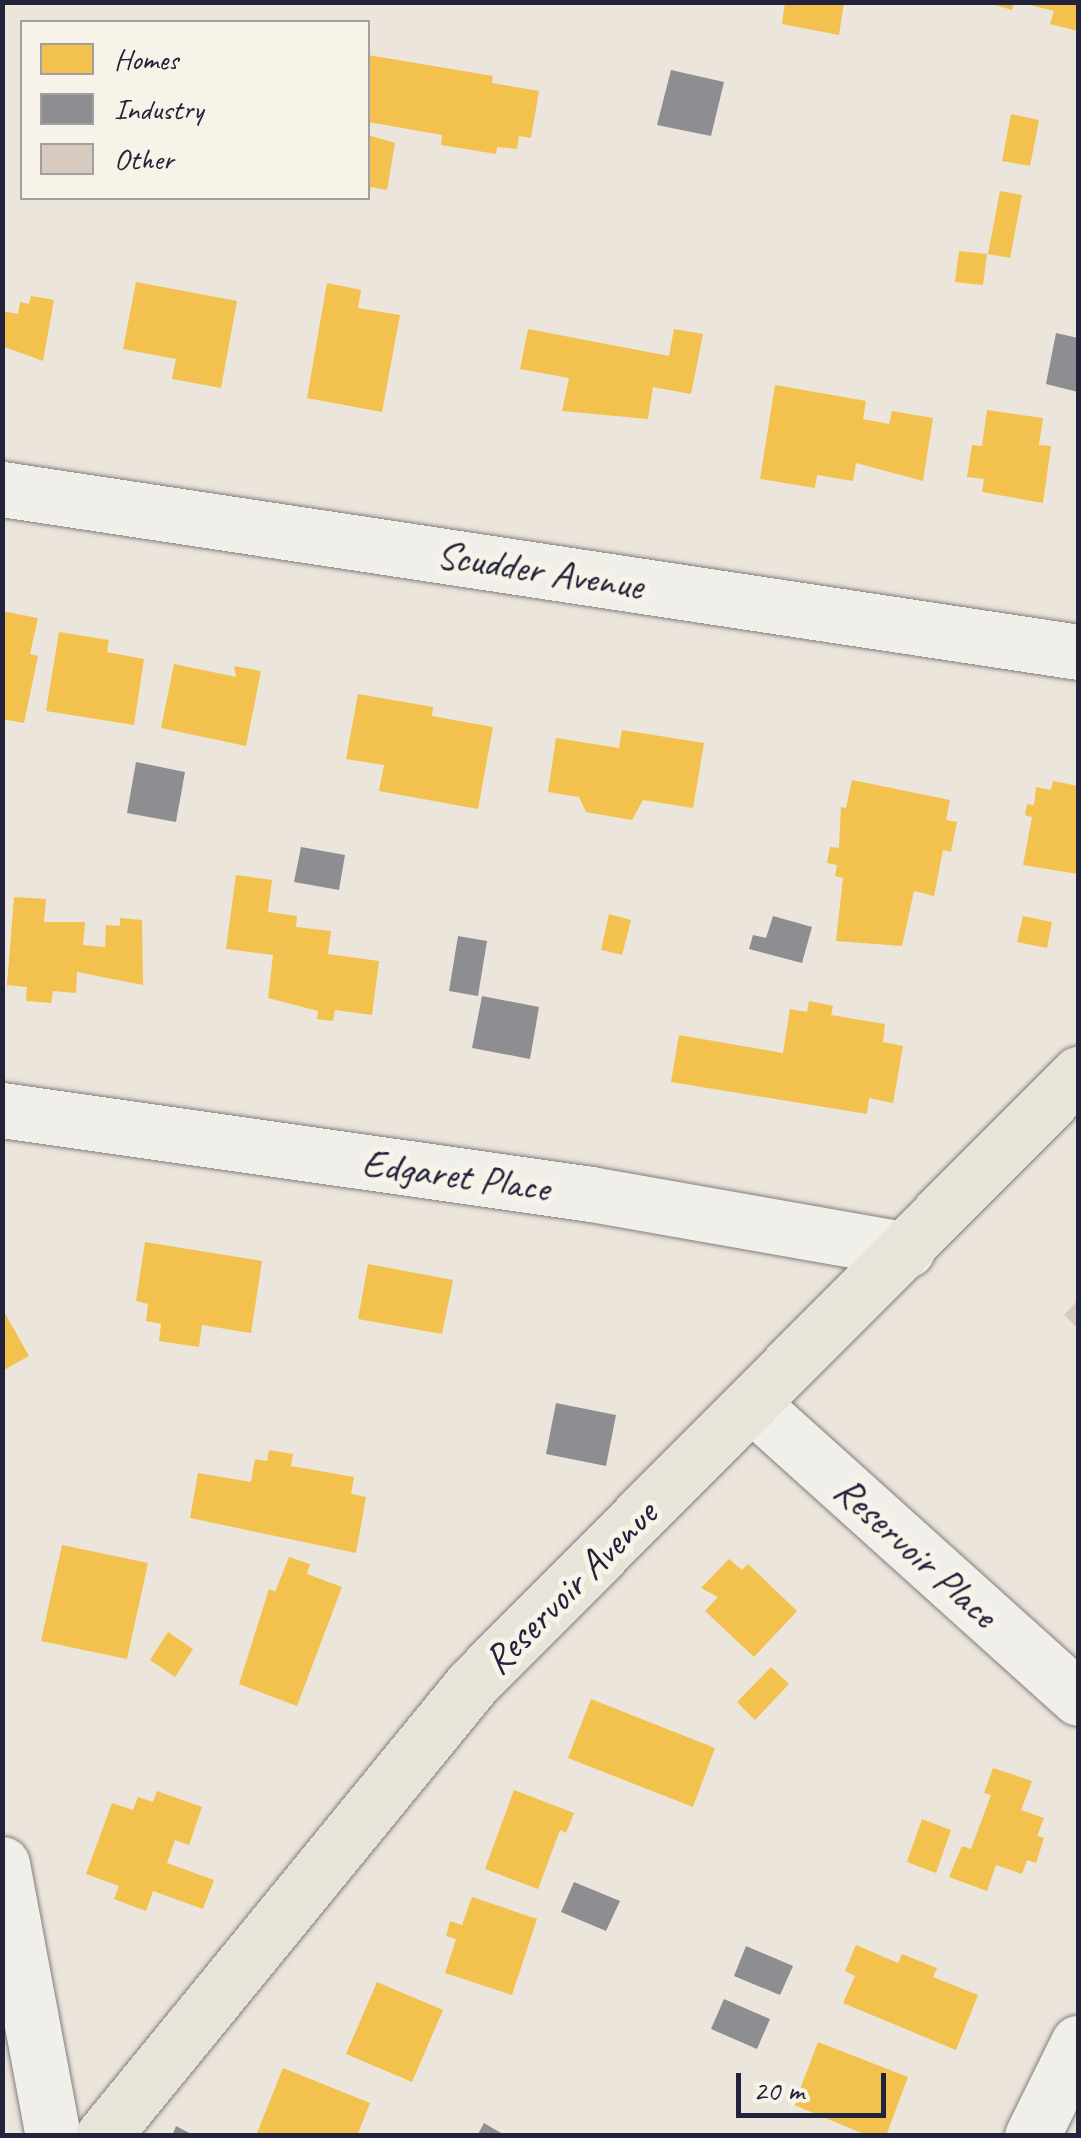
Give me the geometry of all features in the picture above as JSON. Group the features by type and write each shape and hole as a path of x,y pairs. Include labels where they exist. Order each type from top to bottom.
{"main road":[{"name":"Reservoir Avenue","path":"103,2136 472,1684 754,1406 1078,1074"}],"street":[{"name":"Scudder Avenue","path":"2,489 1078,652"},
{"name":"Edgaret Place","path":"2,1110 591,1194 908,1250"},
{"name":"Reservoir Place","path":"754,1406 1078,1698"},
{"path":"2,1864 53,2136"},
{"path":"1032,2136 1078,2043"}],"building: Homes":[{"path":"785,2 844,2 839,35 782,24"},
{"path":"985,2 1014,2 1012,10"},
{"path":"1078,2 1078,31 1050,24 1054,11 1027,4"},
{"path":"370,55 493,76 492,83 539,91 531,138 519,136 517,149 497,147 496,154 441,145 442,135 370,122"},
{"path":"1011,114 1039,120 1030,166 1002,161"},
{"path":"370,136 395,143 387,190 371,187 370,192"},
{"path":"1000,191 1022,195 1010,258 988,254"},
{"path":"959,251 987,254 983,285 955,282"},
{"path":"136,282 237,301 221,388 172,379 176,359 123,349"},
{"path":"327,283 361,290 358,308 400,315 382,412 307,398"},
{"path":"31,296 54,300 43,361 2,346 2,311 18,314 20,302 29,304"},
{"path":"528,329 669,356 674,329 703,334 691,394 653,387 648,419 562,411 569,378 520,369"},
{"path":"775,385 866,401 863,419 889,424 892,411 933,418 923,481 856,463 853,481 817,475 815,488 760,479"},
{"path":"987,410 1043,418 1039,445 1051,446 1043,503 982,492 984,479 967,477 972,445 982,446"},
{"path":"2,611 38,618 30,654 38,656 24,723 2,719"},
{"path":"59,632 109,640 107,652 144,659 134,725 46,711"},
{"path":"174,664 236,677 234,666 261,671 246,746 161,728"},
{"path":"358,694 433,707 432,716 493,727 478,809 379,791 384,765 346,759"},
{"path":"622,730 704,743 693,808 643,800 632,820 586,812 579,797 548,792 556,738 619,748"},
{"path":"852,780 950,800 946,820 957,822 951,852 943,850 934,896 914,891 902,946 836,941 843,878 835,876 837,865 827,863 830,847 839,848 841,807 846,808"},
{"path":"1053,781 1078,786 1078,874 1023,865 1032,817 1025,815 1027,804 1034,805 1036,787 1051,790"},
{"path":"236,875 272,880 268,912 297,916 296,927 331,931 328,954 379,961 372,1015 335,1010 333,1021 317,1019 318,1011 268,998 273,955 226,949"},
{"path":"14,897 46,899 44,922 85,922 83,945 105,947 106,925 120,926 120,918 142,920 143,985 77,972 76,993 53,991 51,1003 26,1001 27,987 7,985"},
{"path":"609,914 631,920 622,955 601,950"},
{"path":"1023,916 1052,922 1047,948 1017,942"},
{"path":"809,1001 833,1006 831,1015 885,1024 883,1042 903,1046 893,1103 869,1098 867,1114 671,1082 679,1035 783,1053 790,1009 807,1012"},
{"path":"145,1242 262,1261 251,1333 202,1325 199,1347 159,1341 161,1324 146,1321 148,1304 136,1301"},
{"path":"368,1264 453,1280 442,1334 358,1319"},
{"path":"2,1308 29,1356 2,1371"},
{"path":"269,1450 293,1454 291,1466 354,1477 351,1494 366,1497 356,1553 190,1518 198,1473 251,1482 255,1459 267,1461"},
{"path":"62,1545 148,1563 127,1659 41,1641"},
{"path":"289,1557 310,1564 307,1574 342,1587 297,1706 239,1684 269,1589 275,1592"},
{"path":"729,1559 742,1570 748,1564 797,1611 754,1657 705,1611 718,1597 701,1588"},
{"path":"168,1632 193,1649 175,1677 150,1660"},
{"path":"771,1667 789,1684 755,1720 737,1702"},
{"path":"591,1699 715,1748 693,1807 568,1758"},
{"path":"993,1768 1032,1781 1021,1810 1044,1818 1037,1836 1044,1838 1036,1863 1027,1860 1022,1874 996,1865 987,1891 949,1877 962,1846 971,1849 991,1795 984,1793"},
{"path":"514,1790 574,1813 566,1833 560,1830 538,1889 485,1869"},
{"path":"157,1791 202,1807 189,1845 175,1840 167,1863 214,1880 203,1909 153,1891 146,1911 114,1899 119,1886 86,1874 112,1803 133,1810 138,1797 153,1802"},
{"path":"922,1819 951,1830 936,1873 907,1862"},
{"path":"472,1897 537,1919 512,1995 445,1973 456,1939 446,1936 450,1921 462,1925"},
{"path":"856,1945 898,1963 902,1954 937,1968 933,1977 978,1995 956,2050 843,2003 855,1976 845,1971"},
{"path":"377,1982 443,2010 412,2082 346,2054"},
{"path":"818,2042 908,2077 886,2136 869,2136 794,2105"},
{"path":"283,2068 370,2103 357,2136 257,2133"}],"building: Industry":[{"path":"671,70 724,82 711,136 657,125"},
{"path":"1056,333 1078,338 1078,392 1046,384"},
{"path":"136,762 185,772 176,822 127,813"},
{"path":"301,847 345,855 339,890 294,882"},
{"path":"773,916 812,927 802,963 749,949 753,935 766,938"},
{"path":"458,936 487,941 478,996 449,991"},
{"path":"482,996 539,1007 530,1059 472,1048"},
{"path":"556,1403 616,1415 606,1466 546,1454"},
{"path":"574,1882 620,1901 606,1931 561,1912"},
{"path":"746,1946 793,1966 780,1995 734,1976"},
{"path":"724,1999 770,2019 757,2049 711,2029"},
{"path":"484,2123 506,2136 477,2136"},
{"path":"176,2126 195,2136 172,2136"}],"building: Other":[{"path":"1078,1300 1078,1329 1064,1315"}]}
